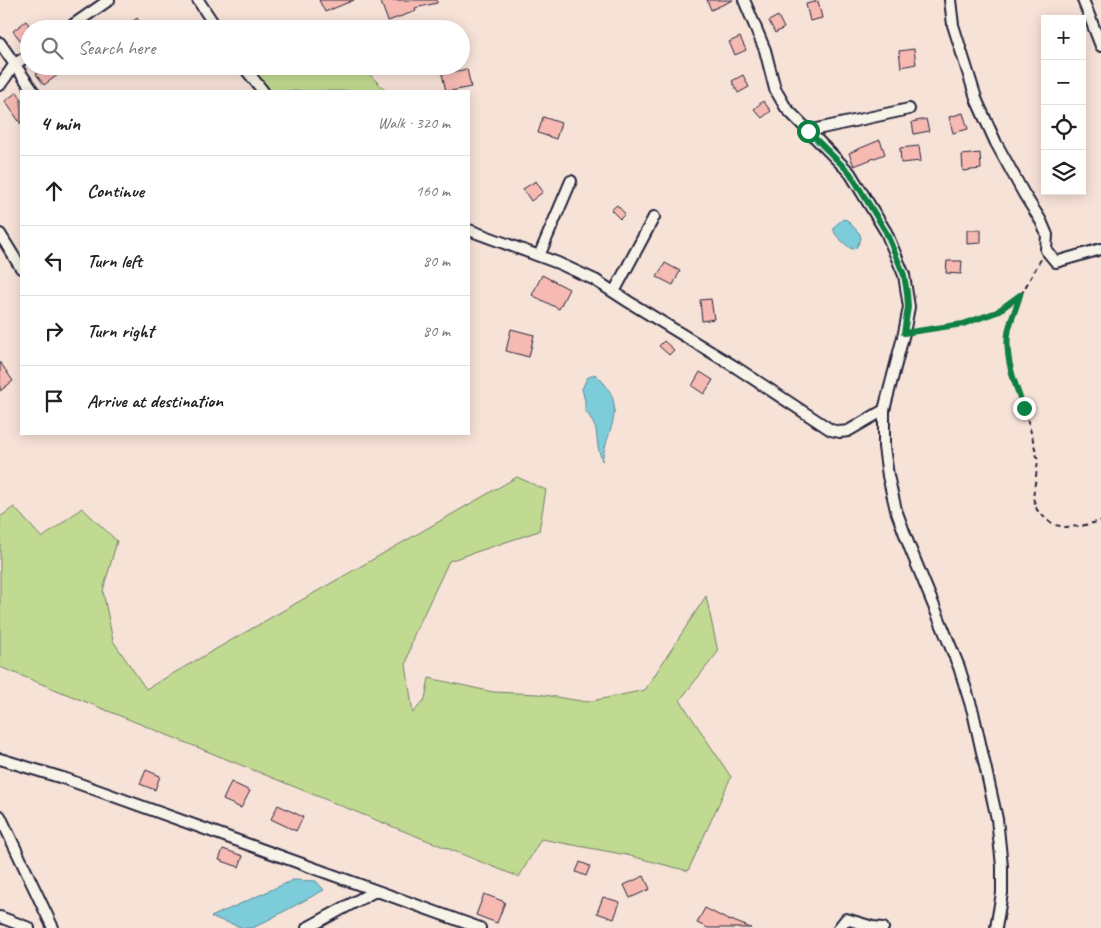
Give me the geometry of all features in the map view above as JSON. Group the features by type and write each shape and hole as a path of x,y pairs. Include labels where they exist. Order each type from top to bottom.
{"street":[{"path":"80,20 109,0"},
{"path":"198,0 211,20"},
{"path":"744,0 765,50 775,89 786,108 850,173 886,232 904,275 908,307 904,333 884,410 884,447 888,476 896,510 962,676 973,712 998,819 1002,893 996,928"},
{"path":"950,0 953,25 977,101 996,142 1047,235 1046,250 1056,262 1101,248"},
{"path":"1082,0 1101,46"},
{"path":"0,43 20,72"},
{"path":"0,85 15,64 20,61"},
{"path":"22,75 32,90"},
{"path":"250,75 262,90"},
{"path":"808,131 909,109"},
{"path":"539,256 571,181"},
{"path":"614,292 654,217"},
{"path":"470,230 539,256 595,280 737,368 831,430 848,431 884,410"},
{"path":"0,234 20,266"},
{"path":"0,759 66,779 480,928"},
{"path":"0,816 53,928"},
{"path":"307,928 375,891"},
{"path":"0,918 29,928"},
{"path":"839,928 846,919 873,927 884,928"}],"path":[{"path":"1046,250 1020,295 1008,330 1008,352 1013,380 1024,408 1038,461 1033,498 1037,510 1055,526 1081,526 1101,520"},
{"path":"904,333 963,324 997,312 1020,295"}],"green space":[{"path":"257,75 370,75 385,90 269,90"},
{"path":"517,477 546,490 539,531 449,561 413,637 406,665 413,713 425,699 429,678 493,692 538,694 587,702 645,690 706,596 718,652 680,700 731,777 688,871 627,855 541,839 519,877 0,667 0,517 14,507 42,538 82,508 117,541 103,591 113,641 146,689"}],"water":[{"path":"843,219 847,220 860,234 861,239 856,248 850,248 839,239 834,231 835,227"},
{"path":"595,374 606,385 612,396 614,406 612,426 602,461 596,429 585,410 582,389 587,378"},
{"path":"293,880 316,881 324,890 253,928 244,928 211,917"}],"building":[{"path":"319,0 354,0 325,12"},
{"path":"380,0 437,0 437,3 415,8 416,11 388,20"},
{"path":"707,0 733,0 711,10"},
{"path":"818,1 822,18 810,21 806,4"},
{"path":"778,16 784,28 775,33 769,21"},
{"path":"20,26 20,40 13,31"},
{"path":"740,37 746,50 735,55 729,42"},
{"path":"914,49 916,64 901,67 899,51"},
{"path":"37,75 58,75 44,85"},
{"path":"442,75 468,75 471,87 446,90"},
{"path":"743,75 749,87 738,93 732,81"},
{"path":"17,92 20,96 20,123 5,101"},
{"path":"763,101 771,111 762,118 754,109"},
{"path":"963,113 968,129 953,133 949,117"},
{"path":"543,117 561,123 556,139 538,133"},
{"path":"926,119 929,131 914,134 912,122"},
{"path":"880,140 885,154 854,166 849,153"},
{"path":"919,146 921,161 901,163 900,148"},
{"path":"980,153 981,169 963,171 962,155"},
{"path":"536,181 543,192 531,201 523,189"},
{"path":"617,205 625,214 620,219 611,210"},
{"path":"967,230 981,230 981,243 967,244"},
{"path":"947,261 962,261 961,274 946,273"},
{"path":"665,263 680,271 673,285 657,277"},
{"path":"542,275 569,289 559,309 532,295"},
{"path":"711,299 714,319 702,321 700,300"},
{"path":"511,329 534,335 529,357 506,351"},
{"path":"664,341 674,350 669,355 659,346"},
{"path":"0,362 13,381 0,391"},
{"path":"700,372 713,380 704,394 692,386"},
{"path":"146,770 160,776 155,790 140,784"},
{"path":"231,782 250,791 241,808 223,800"},
{"path":"278,805 303,817 296,831 271,819"},
{"path":"223,849 243,856 239,867 219,860"},
{"path":"580,862 590,866 586,876 576,872"},
{"path":"644,876 650,889 630,898 624,885"},
{"path":"484,894 505,902 497,923 476,915"},
{"path":"603,897 620,902 614,919 597,913"},
{"path":"705,908 730,921 751,928 708,928 697,923"}],"route":[{"path":"808,131 850,173 886,232 904,275 908,307 904,333 963,324 997,312 1020,295 1008,330 1008,352 1013,380 1024,408"}]}
